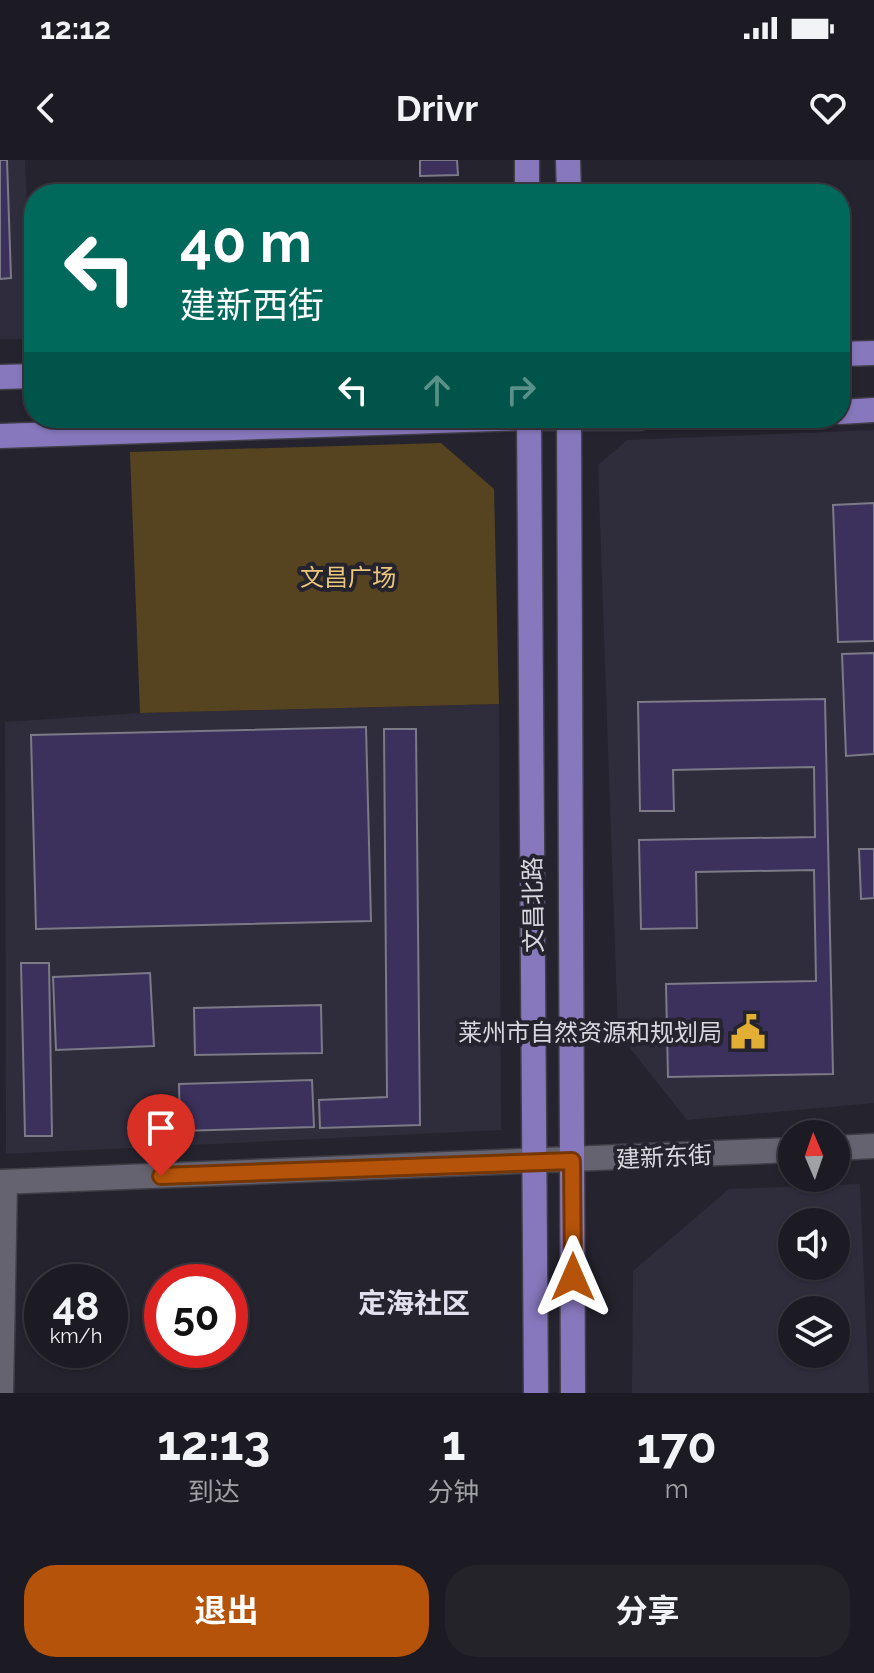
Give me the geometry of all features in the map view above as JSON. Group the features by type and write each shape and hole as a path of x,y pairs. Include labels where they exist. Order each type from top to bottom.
{"main road":[{"path":"527,160 527,184"},
{"path":"568,160 569,184"},
{"path":"850,354 874,353"},
{"path":"0,377 24,376"},
{"path":"850,411 874,410"},
{"path":"0,436 232,428"},
{"name":"文昌北路","path":"531,428 536,1393"},
{"name":"文昌北路","path":"569,428 573,1393"}],"street":[{"path":"850,1147 874,1146"},
{"name":"建新东街","path":"2,1182 778,1151"},
{"path":"1,1393 2,1182"}],"shaded area":[{"path":"0,160 25,160 24,339 0,339"},
{"path":"874,430 874,1103 687,1120 618,1033 598,465 627,440"},
{"path":"499,704 501,1130 6,1154 5,722 140,713"},
{"path":"850,1184 860,1184 869,1393 632,1393 633,1271 729,1189 778,1187 778,1192 850,1192"}],"green space":[{"name":"文昌广场","path":"441,443 494,489 499,704 140,713 130,452"}],"building":[{"path":"0,160 7,160 11,278 0,279"},
{"path":"420,160 457,160 458,175 420,176"},
{"path":"874,503 874,641 838,642 833,505"},
{"path":"874,653 874,754 846,756 842,654"},
{"name":"莱州市自然资源和规划局","path":"825,699 833,1074 668,1077 666,984 816,981 814,870 696,872 697,928 641,929 639,840 815,837 814,767 673,770 674,811 640,811 638,702"},
{"path":"366,727 371,921 36,929 31,735"},
{"path":"384,729 416,729 420,1125 320,1128 319,1100 387,1097"},
{"path":"859,849 874,849 874,898 861,899"},
{"path":"21,963 49,963 52,1136 25,1136"},
{"path":"150,973 154,1046 56,1050 53,977"},
{"path":"321,1005 322,1053 195,1055 194,1008"},
{"path":"312,1080 314,1127 180,1131 179,1084"}],"place":[{"name":"莱州市自然资源和规划局","path":"748,1032"}],"district":[{"name":"定海社区","path":"414,1303"}],"route":[{"path":"161,1176 572,1161 573,1277"}]}
